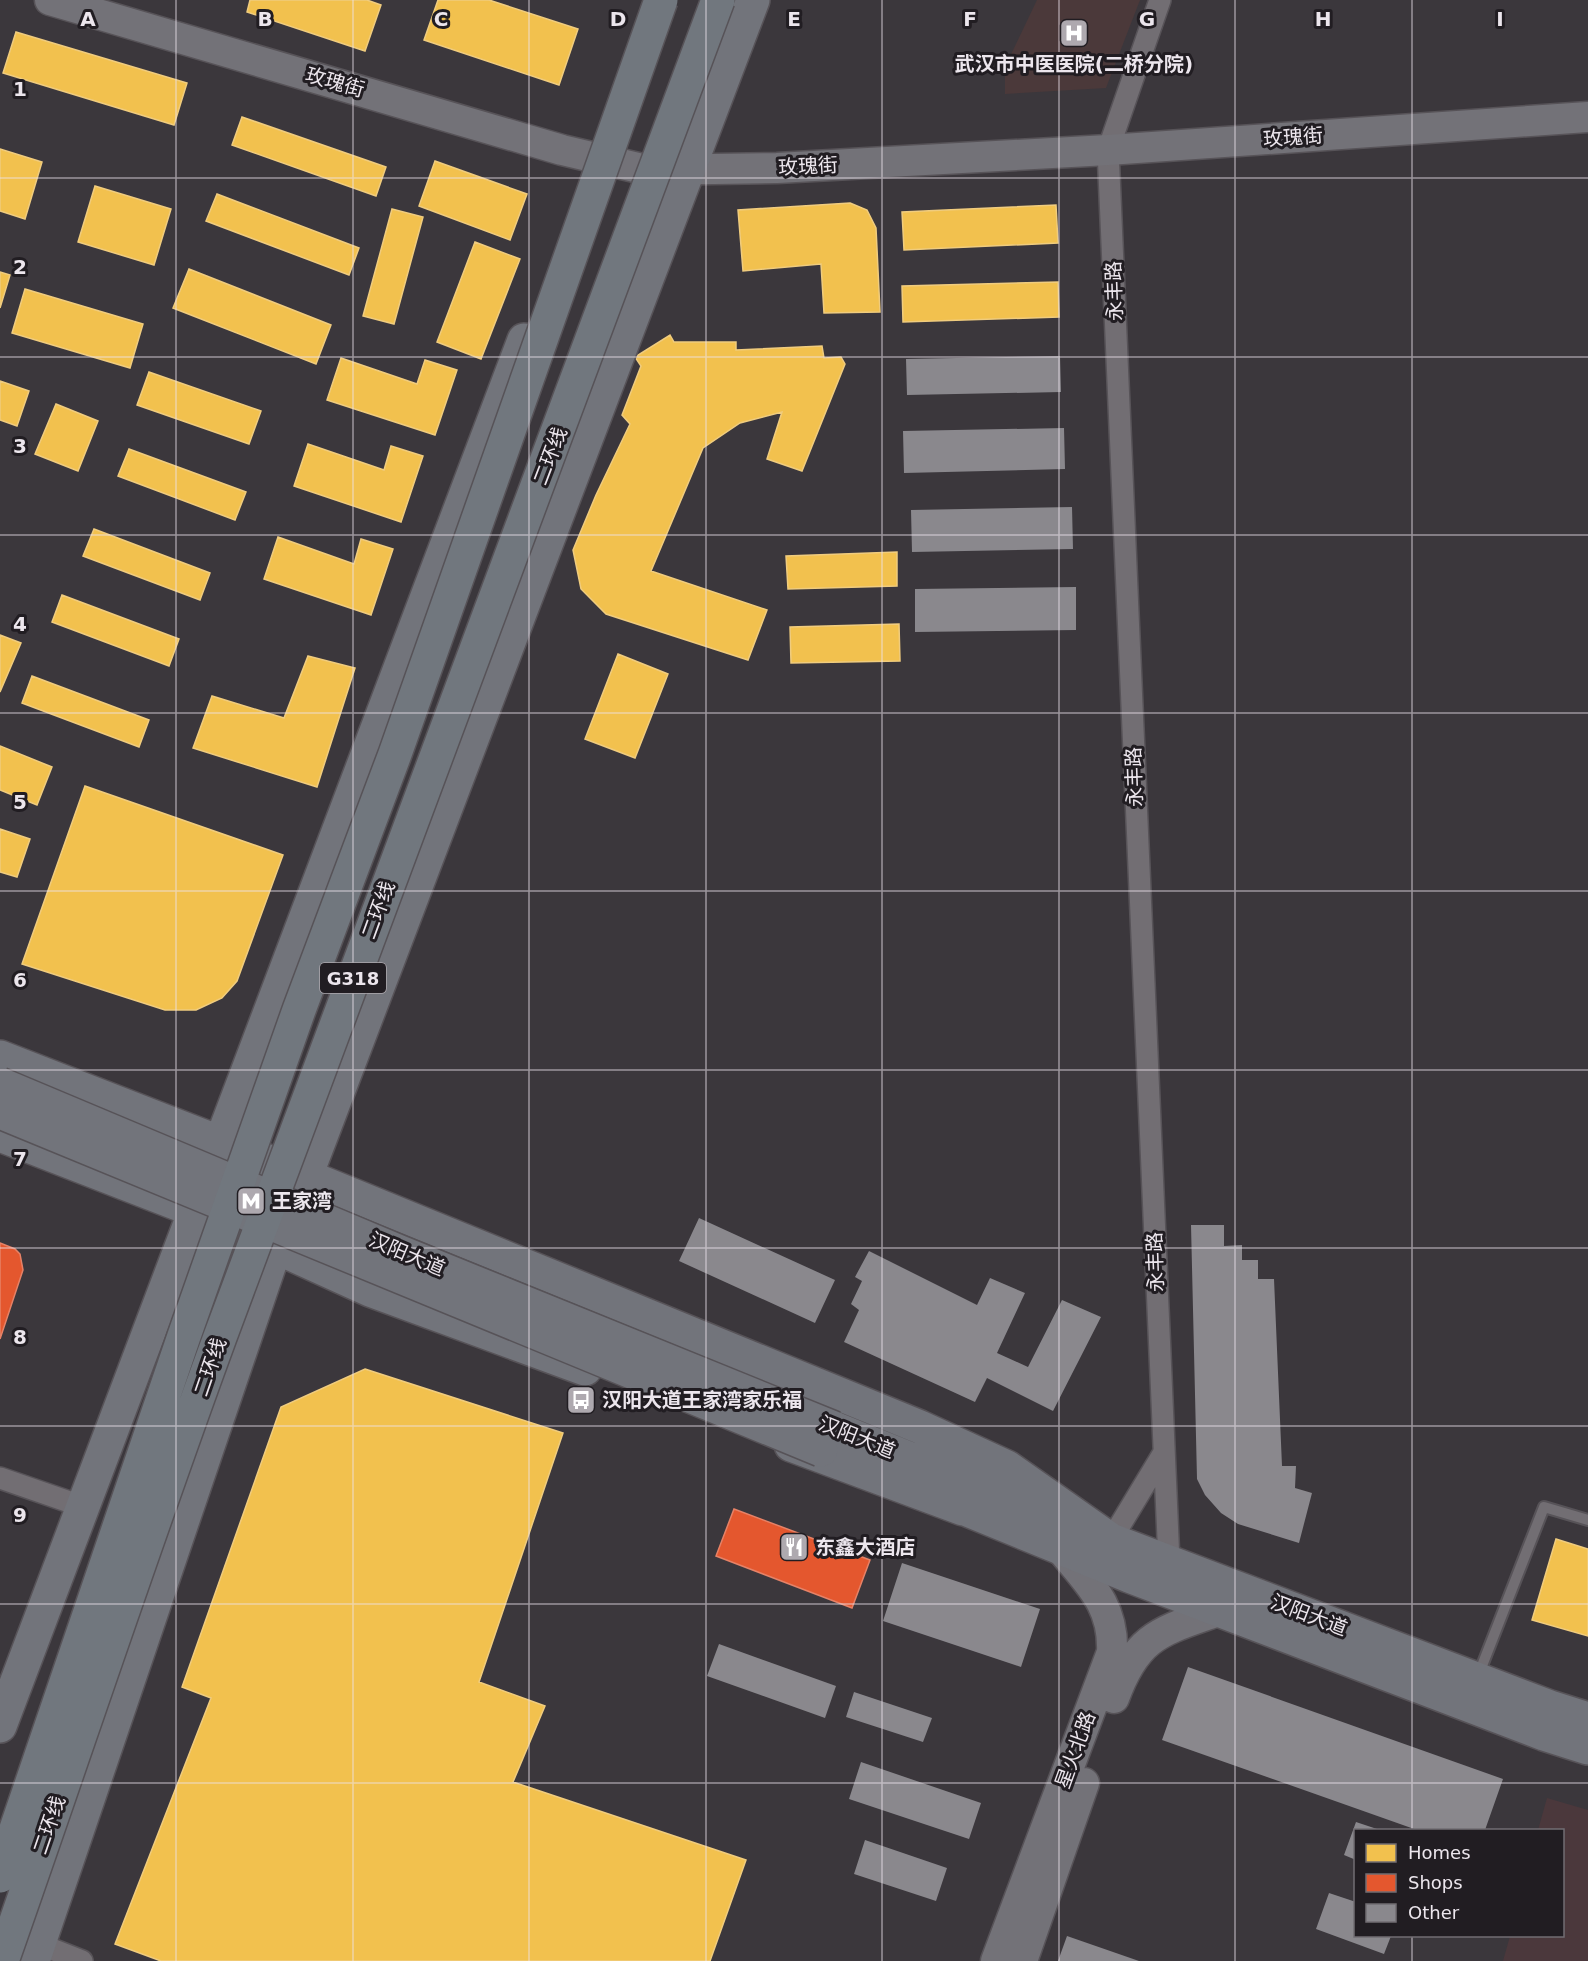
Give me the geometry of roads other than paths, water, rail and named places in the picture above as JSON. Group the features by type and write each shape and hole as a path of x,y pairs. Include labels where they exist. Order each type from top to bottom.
{"highway":[{"name":"二环线","path":"0,1876 188,1324 299,1010 399,743 661,0"},
{"name":"二环线","path":"2,1961 218,1344 430,769 589,355 718,0"}],"main road":[{"path":"0,1726 222,1144 593,157 647,0"},
{"path":"58,1957 276,1246 306,1176 691,170 753,0"},
{"path":"0,1057 306,1176 920,1427 1007,1467 1111,1540"},
{"name":"汉阳大道","path":"0,1084 400,1252 827,1439 963,1509"},
{"name":"汉阳大道","path":"0,1112 827,1439 1111,1540 1588,1719"},
{"name":"汉阳大道","path":"0,1135 196,1211 370,1290 963,1509 1221,1611 1544,1734 1588,1748"}],"street":[{"name":"玫瑰街","path":"50,0 593,157 646,170 777,168 1108,150 1588,117"},
{"name":"永丰路","path":"1160,0 1108,150 1169,1562"},
{"path":"1111,1540 1163,1454"},
{"path":"0,1478 84,1507"},
{"name":"星火北路","path":"996,1961 1112,1652 1113,1630 1100,1597 1060,1548"},
{"name":"星火北路","path":"1022,1961 1125,1668 1152,1637 1221,1611"}],"lane":[{"path":"1477,1679 1544,1507 1588,1520"}],"place":[{"name":"武汉市中医医院(二桥分院)","path":"1074,33"},
{"name":"王家湾","path":"251,1201"},
{"name":"汉阳大道王家湾家乐福","path":"581,1400"},
{"name":"东鑫大酒店","path":"794,1547"}]}
